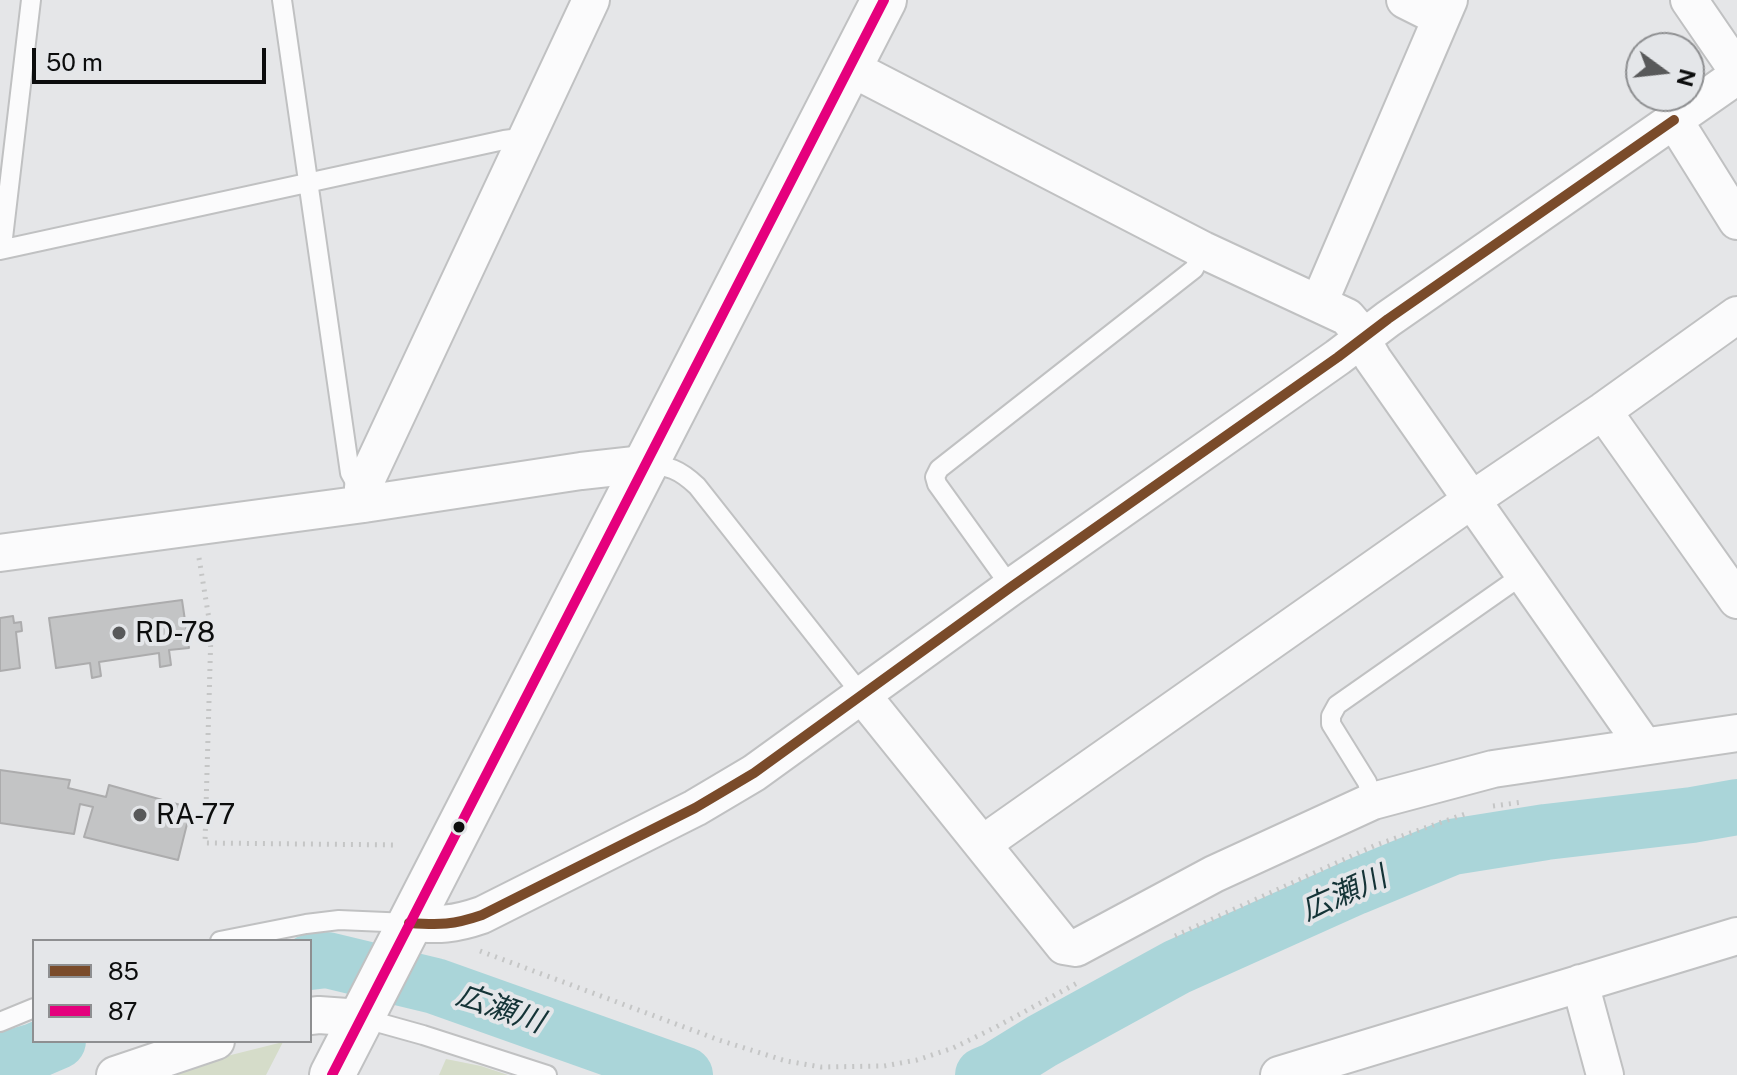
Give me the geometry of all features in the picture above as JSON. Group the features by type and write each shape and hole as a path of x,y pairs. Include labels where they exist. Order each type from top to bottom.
{"highway":[{"path":"332,1075 884,0"}],"street":[{"path":"364,496 591,0"},
{"path":"1319,303 1445,9 1405,0"},
{"path":"1689,0 1737,70"},
{"path":"849,67 1203,250 1347,317 1644,746"},
{"path":"407,928 459,923 482,915 695,808 754,773 1011,587 1737,76"},
{"path":"1674,120 1737,221"},
{"path":"984,846 998,833 1737,315"},
{"path":"1603,411 1737,600"},
{"path":"0,553 195,527 364,496 644,464"},
{"path":"862,695 1064,946 1076,948 1214,874 1373,801 1493,769 1737,733"},
{"path":"1279,1075 1737,936"},
{"path":"1580,983 1605,1075"},
{"path":"312,1016 364,1014"},
{"path":"115,1075 210,1043"}],"lane":[{"path":"31,0 2,249 504,140 526,143"},
{"path":"282,0 350,473 364,496"},
{"path":"1011,587 937,484 935,477 939,469 1194,269 1203,250"},
{"path":"644,464 666,466 683,473 697,486 862,695"},
{"path":"1373,801 1367,782 1331,724 1331,716 1337,705 1524,574"},
{"path":"230,939 339,920 407,928"},
{"path":"0,1022 32,1009"},
{"path":"364,1014 547,1075"}],"path":[{"path":"195,527 211,631 205,843 398,845"}],"green space":[{"path":"282,1043 266,1075 167,1075 215,1059"},
{"path":"446,1059 481,1066 508,1075 439,1075"}],"building":[{"name":"RD-78","path":"182,600 189,648 169,650 171,665 160,667 159,653 99,662 101,676 92,678 90,663 56,668 49,618"},
{"path":"13,616 14,623 21,622 22,631 16,632 20,668 0,671 0,618"},
{"name":"RA-77","path":"0,770 70,780 68,788 106,797 109,785 191,808 178,860 84,837 93,807 80,804 74,834 0,823"}],"waterway":[{"name":"広瀬川","path":"983,1075 1177,967 1452,847 1737,807"},
{"name":"広瀬川","path":"312,962 327,960 435,986 685,1075"},
{"name":"広瀬川","path":"0,1061 53,1043"}],"transit line":[{"name":"87","path":"332,1075 884,0"},
{"name":"85","path":"409,923 446,924 482,915 695,808 754,773 1388,319 1674,120"}],"place":[{"name":"RD-78","path":"119,633"},
{"name":"RA-77","path":"140,815"}]}
